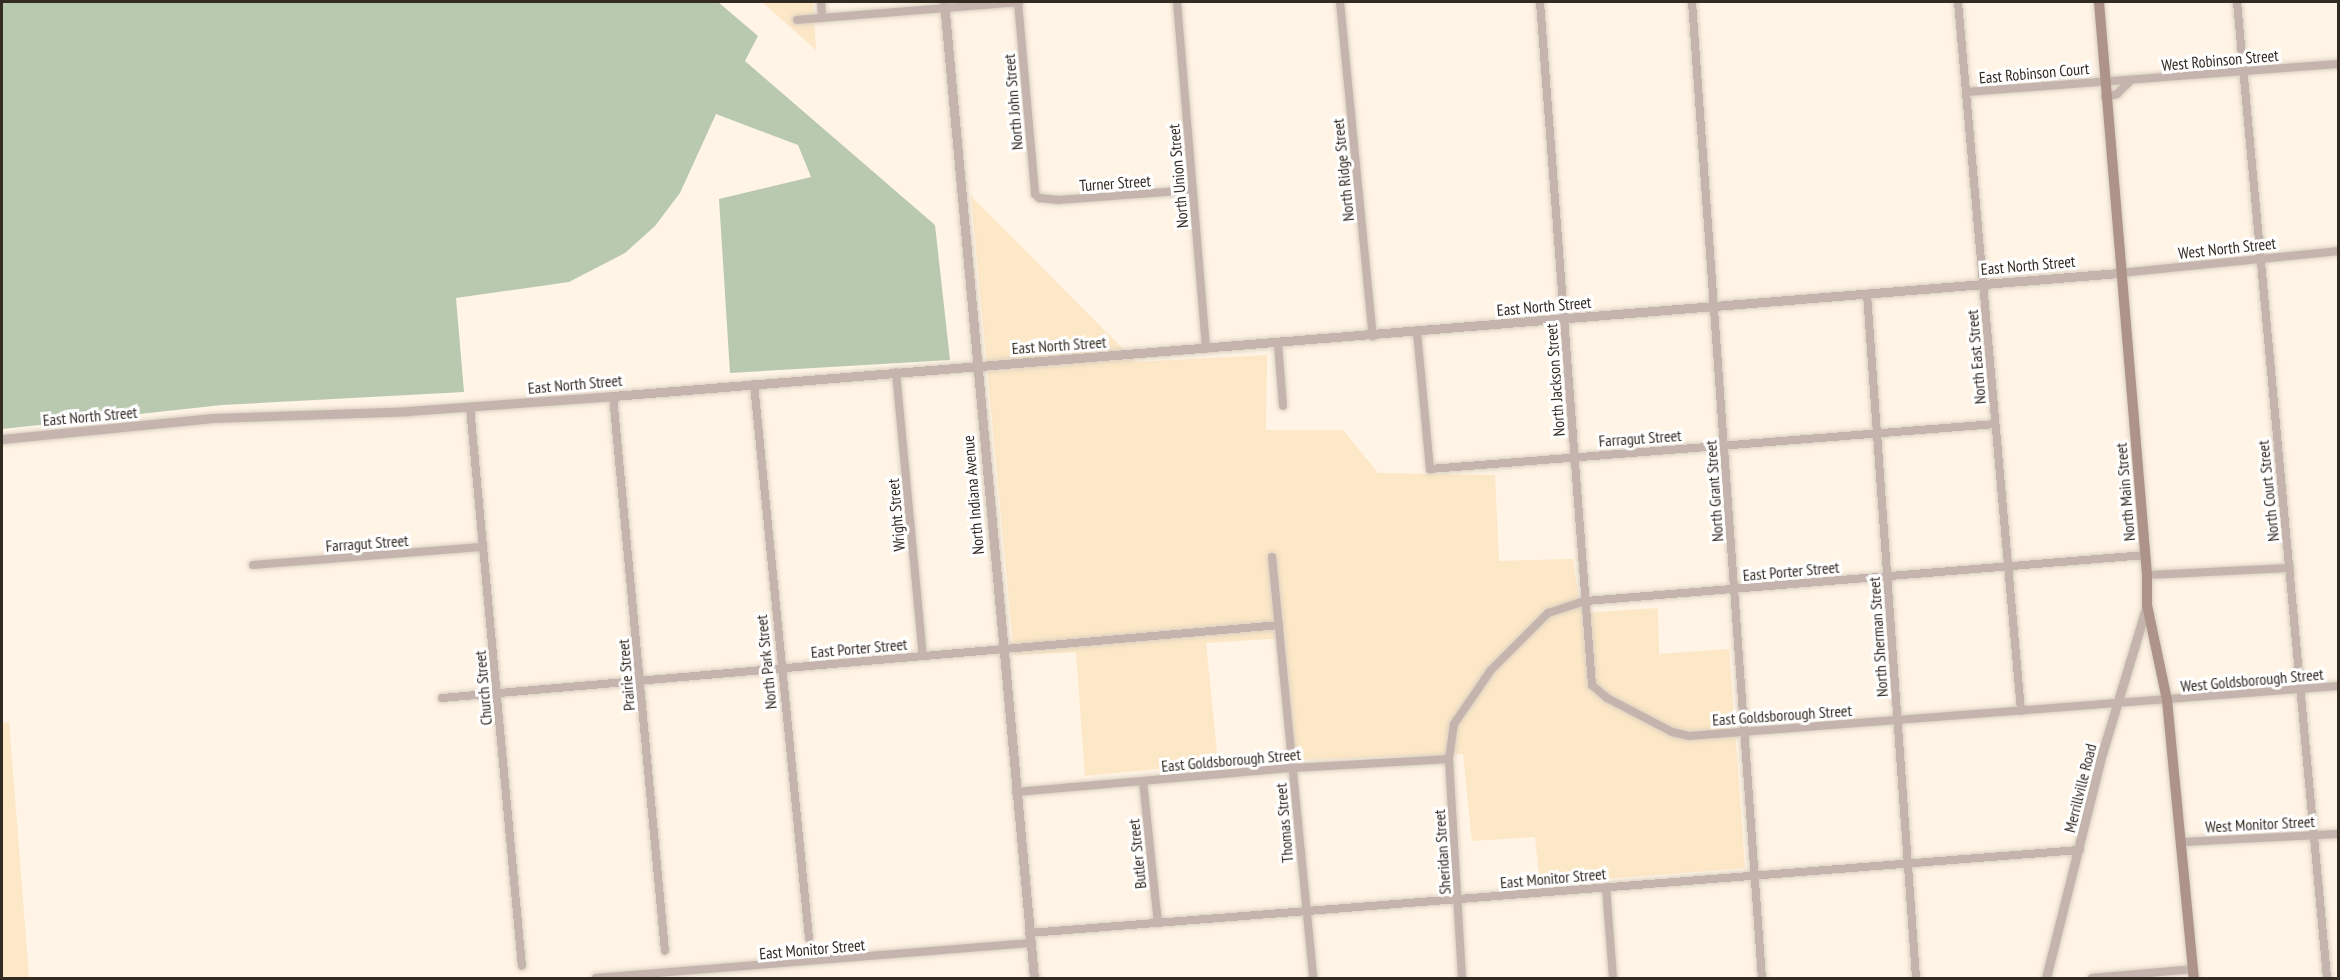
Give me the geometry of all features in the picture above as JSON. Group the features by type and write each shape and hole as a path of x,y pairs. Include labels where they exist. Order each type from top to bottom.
{"main road":[{"name":"North Main Street","path":"2099,2 2119,273 2147,575 2147,605 2167,700 2194,974"}],"street":[{"path":"821,2 822,18"},
{"path":"885,2 886,13"},
{"path":"797,20 886,13 944,5 1019,2"},
{"name":"North John Street","path":"1019,2 1034,183 1039,198"},
{"name":"North Union Street","path":"1177,2 1206,349"},
{"name":"North Ridge Street","path":"1340,2 1373,336"},
{"name":"North Jackson Street","path":"1540,2 1592,685"},
{"name":"North Grant Street","path":"1692,2 1762,978"},
{"name":"North East Street","path":"1958,2 2021,711"},
{"name":"North Court Street","path":"2237,2 2327,978"},
{"name":"North Indiana Avenue","path":"944,5 1034,978"},
{"name":"West Robinson Street","path":"2103,80 2130,80 2338,64"},
{"name":"East Robinson Court","path":"1966,92 2103,80"},
{"path":"2105,97 2117,94 2130,80"},
{"name":"Turner Street","path":"1039,198 1059,201 1192,190"},
{"name":"West North Street","path":"2119,273 2338,251"},
{"name":"East North Street","path":"2,439 283,413 470,407 1278,344 2119,273"},
{"name":"North Sherman Street","path":"1867,294 1916,978"},
{"name":"Farragut Street","path":"1417,332 1430,469 1995,424"},
{"path":"1278,344 1282,406"},
{"name":"Wright Street","path":"896,372 923,656"},
{"name":"North Park Street","path":"753,384 809,938"},
{"name":"Prairie Street","path":"613,396 665,951"},
{"name":"Church Street","path":"470,407 522,966"},
{"name":"Farragut Street","path":"253,565 483,547"},
{"name":"East Porter Street","path":"1454,724 1491,670 1548,613 1586,601 2145,555"},
{"name":"Thomas Street","path":"1272,557 1313,978"},
{"path":"2147,575 2290,568"},
{"name":"Merrillville Road","path":"2046,978 2118,704 2147,605"},
{"name":"East Porter Street","path":"442,698 1279,625"},
{"name":"East Goldsborough Street","path":"1592,685 1613,703 1672,732 1689,736 2167,700"},
{"name":"West Goldsborough Street","path":"2167,700 2338,686"},
{"name":"Sheridan Street","path":"1454,724 1449,759 1462,978"},
{"name":"East Goldsborough Street","path":"1016,792 1293,768 1449,759"},
{"name":"Butler Street","path":"1143,781 1158,923"},
{"name":"West Monitor Street","path":"2182,842 2314,833 2338,834"},
{"name":"East Monitor Street","path":"596,978 1030,938 1158,923 2080,850"},
{"path":"1606,887 1613,978"},
{"path":"2092,978 2194,974"}],"shaded area":[{"path":"762,2 813,2 816,50"},
{"path":"971,196 1136,362 1267,355 1266,430 1343,430 1378,473 1495,475 1499,561 1573,559 1581,613 1658,608 1659,654 1729,649 1745,868 1540,884 1535,837 1472,841 1463,754 1296,760 1285,638 1206,643 1218,763 1085,776 1076,652 1014,655"},
{"path":"9,722 29,978 2,978 2,723"}],"green space":[{"path":"2,2 718,2 758,36 745,61 935,225 950,360 730,373 719,199 811,177 798,145 716,114 680,193 655,226 625,253 569,282 456,298 464,392 222,405 2,429"}]}
